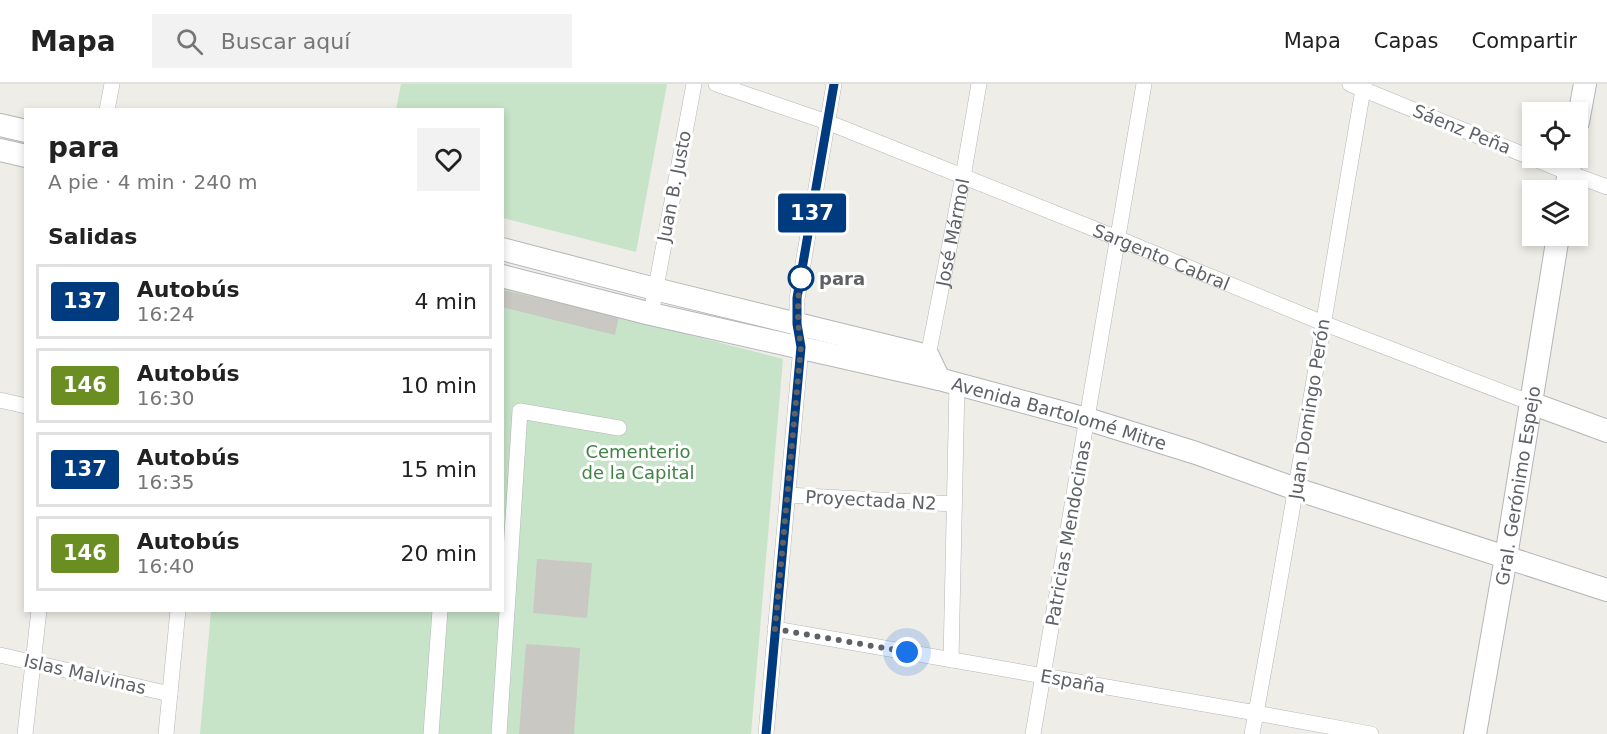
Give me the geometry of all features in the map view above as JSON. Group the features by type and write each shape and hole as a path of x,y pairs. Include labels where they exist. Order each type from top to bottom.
{"street":[{"path":"107,108 112,84"},
{"name":"Juan B. Justo","path":"651,314 694,84"},
{"name":"Sargento Cabral","path":"716,84 827,122 1323,322 1607,431"},
{"path":"766,734 801,347 797,324 797,298 834,84"},
{"name":"José Mármol","path":"928,356 979,84"},
{"name":"Patricias Mendocinas","path":"1033,734 1144,84"},
{"path":"1582,102 1585,84"},
{"name":"Sáenz Peña","path":"1359,86 1569,174 1607,187"},
{"name":"Juan Domingo Perón","path":"1252,734 1296,489 1359,86"},
{"path":"0,125 24,131"},
{"path":"0,150 24,156"},
{"name":"Gral. Gerónimo Espejo","path":"1475,734 1556,246"},
{"path":"504,250 928,356 948,382 954,504 951,660"},
{"name":"Avenida Bartolomé Mitre","path":"504,277 651,314 948,382 1087,419 1607,590"},
{"path":"0,400 24,405"},
{"path":"499,734 520,411 619,428"},
{"name":"Proyectada N2","path":"788,495 954,504"},
{"path":"25,734 39,612"},
{"path":"166,734 178,612"},
{"path":"431,734 440,612"},
{"name":"España","path":"775,629 1371,734"},
{"name":"Islas Malvinas","path":"0,655 170,694"}],"green space":[{"path":"401,84 667,84 636,252 504,218 504,108 396,108"},
{"name":"Cementerio de la Capital","path":"504,287 783,359 751,734 200,734 211,612 504,612"}],"building":[{"path":"504,290 619,316 615,335 504,307"},
{"path":"537,559 592,563 587,618 533,613"},
{"path":"526,644 580,648 574,734 519,734"}],"bus line":[{"name":"137","path":"766,734 801,347 797,324 797,298 834,84"}],"place":[{"name":"para","path":"801,278"}],"route":[{"path":"801,278 801,276 797,298 797,324 801,347 775,629 907,652"}]}
